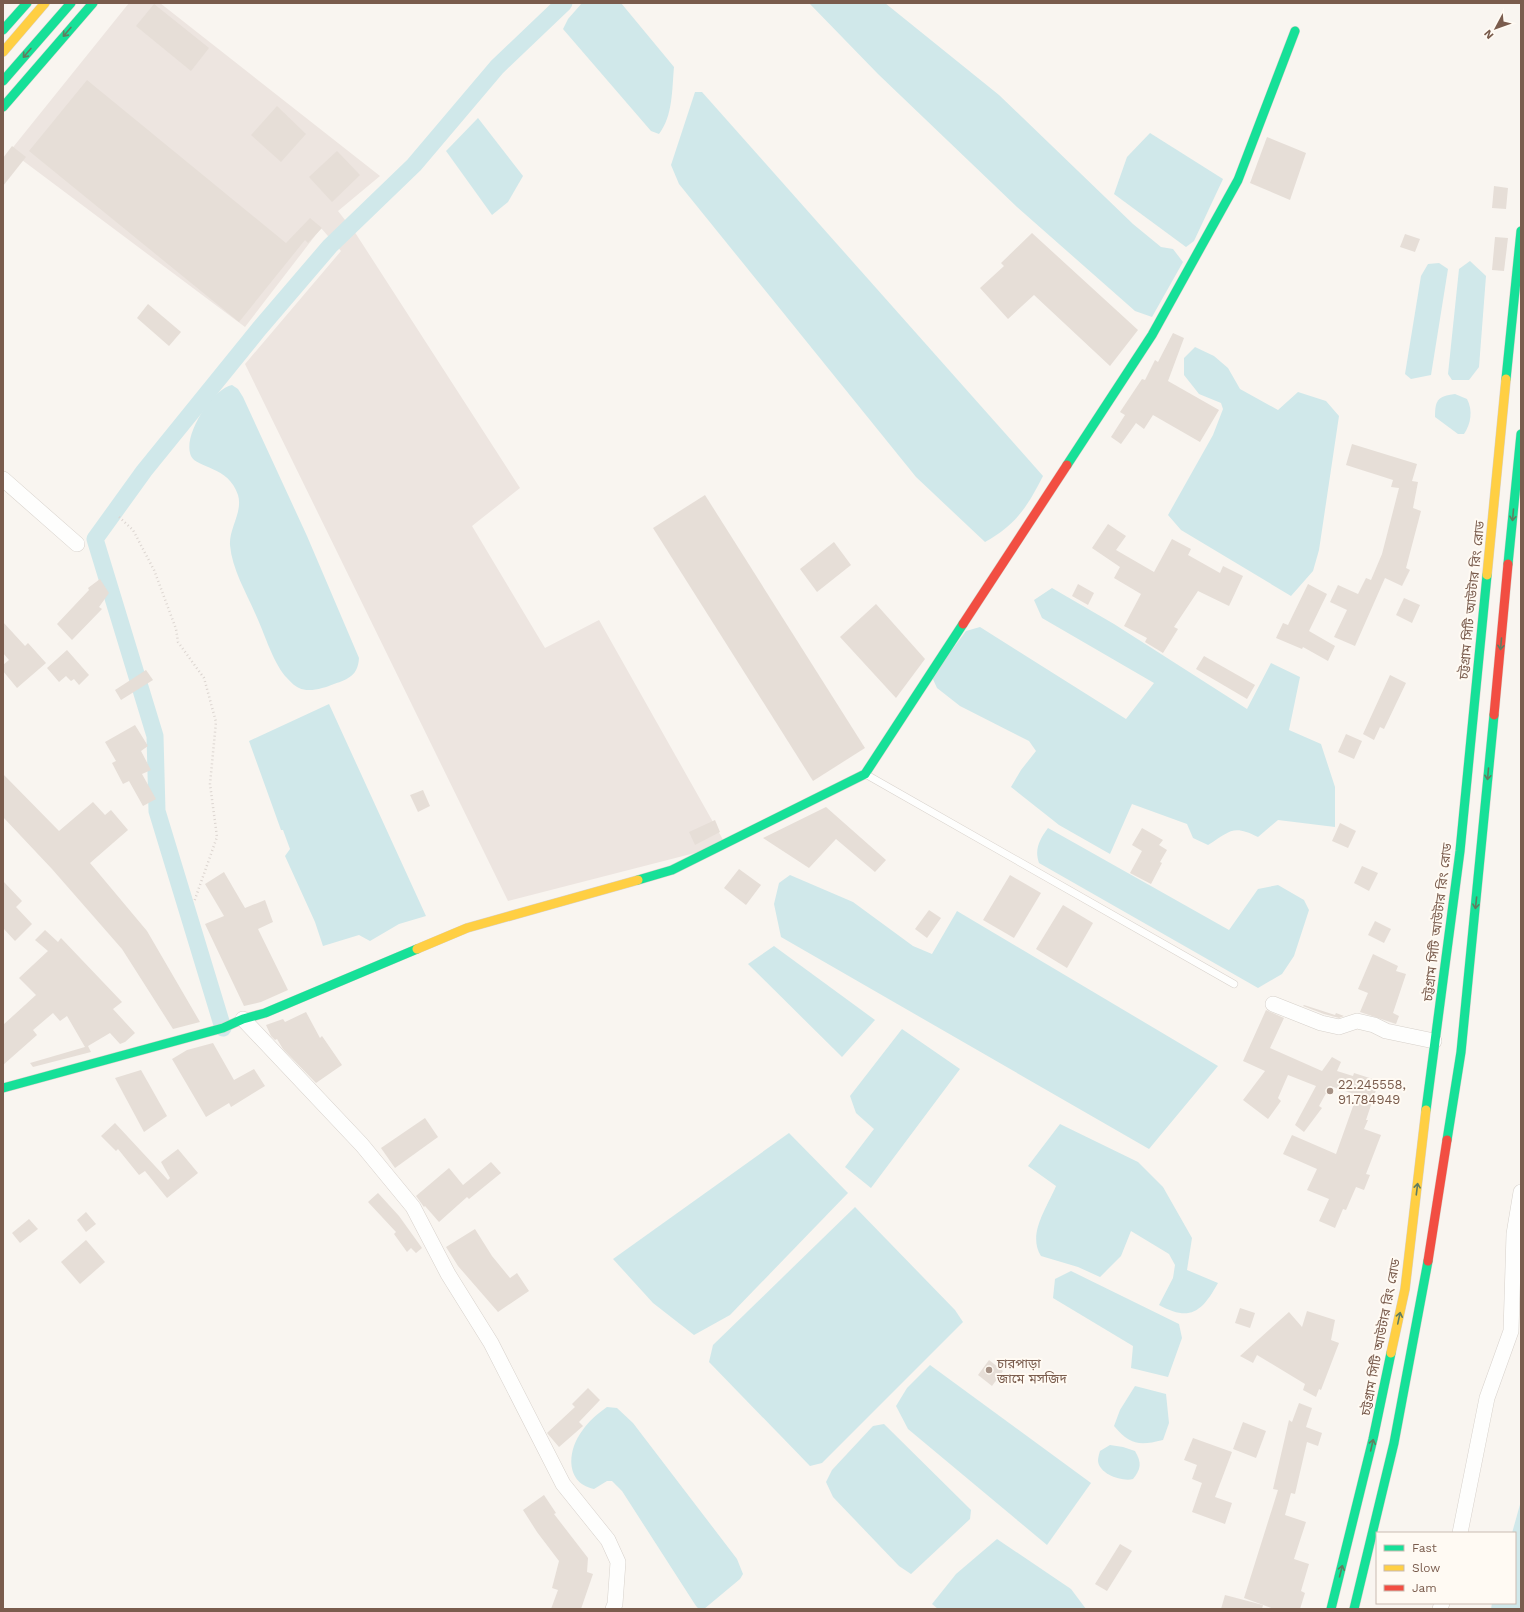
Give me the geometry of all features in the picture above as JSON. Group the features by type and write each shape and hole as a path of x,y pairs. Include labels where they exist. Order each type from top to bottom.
{"main road":[{"path":"3,30 27,3"},
{"path":"3,52 45,3"},
{"path":"3,81 71,3"},
{"path":"3,106 93,3"},
{"path":"3,1088 223,1028 243,1019 265,1013 466,928 672,870 865,774 1152,335 1238,180 1295,31"},
{"name":"চট্টগ্রাম সিটি আউটার রিং রোড","path":"1331,1609 1373,1439 1405,1289 1434,1041 1460,851 1521,230"},
{"path":"1354,1609 1394,1443 1423,1292 1461,1052 1521,434"}],"street":[{"path":"3,479 78,544"},
{"path":"1273,1004 1321,1023 1339,1027 1357,1021 1386,1031 1434,1041"},
{"path":"243,1019 362,1145 414,1207 448,1274 490,1343 563,1484 608,1540 618,1562 615,1604 613,1609"},
{"path":"1460,1532 1487,1398 1511,1331 1514,1234 1521,1192"}],"lane":[{"path":"865,774 1234,984"}],"path":[{"path":"119,517 133,530 154,570 176,629 178,642 204,678 216,722 210,784 217,837 194,902"}],"shaded area":[{"path":"129,3 160,3 380,176 338,211 356,234 520,488 472,526 545,648 599,620 726,845 508,901 245,364 341,251 321,228 245,327 10,151"}],"water":[{"path":"582,3 621,3 674,67 669,111 664,127 659,134 651,131 563,29 568,19"},
{"path":"809,3 885,3 999,95 1133,224 1161,247 1173,249 1183,262 1152,317 1135,311 1017,207 878,74"},
{"path":"695,92 702,92 1043,476 1032,497 1020,514 996,535 985,542 916,477 679,184 671,165"},
{"path":"478,118 523,176 508,202 492,215 446,151"},
{"path":"1150,133 1223,179 1194,241 1186,247 1114,194 1127,157"},
{"path":"1470,261 1486,276 1479,367 1469,380 1452,380 1448,374 1459,269"},
{"path":"1439,263 1448,269 1431,375 1411,379 1405,374 1421,276 1428,264"},
{"path":"1195,347 1214,356 1228,368 1240,389 1278,410 1298,392 1326,401 1339,416 1319,550 1313,571 1291,596 1181,530 1168,515 1213,435 1223,409 1221,403 1199,394 1184,375 1184,358"},
{"path":"232,385 238,389 243,397 307,536 359,658 357,669 352,676 326,687 312,690 299,688 285,676 280,669 272,654 233,563 230,539 239,508 238,495 234,485 228,478 199,463 191,456 189,447 191,437 201,414 216,395 224,388"},
{"path":"1455,394 1467,399 1469,403 1471,412 1470,421 1464,434 1458,434 1435,417 1438,400 1444,396"},
{"path":"1052,588 1114,624 1247,709 1271,663 1300,677 1289,730 1321,744 1335,787 1335,827 1278,820 1258,837 1250,833 1237,830 1227,833 1208,845 1193,838 1187,824 1132,804 1110,854 1059,825 1011,787 1021,770 1036,751 1029,741 960,706 937,688 932,677 966,631 980,627 1126,719 1154,683 1042,618 1034,600"},
{"path":"329,704 426,916 399,924 370,941 359,935 323,946 315,922 285,856 290,849 283,830 281,830 249,741"},
{"path":"1048,828 1229,930 1258,889 1278,885 1304,900 1309,910 1294,956 1282,974 1258,988 1039,863 1037,853 1039,844"},
{"path":"790,875 853,902 913,946 932,954 957,911 1218,1066 1149,1149 781,937 774,904 779,883"},
{"path":"774,946 875,1020 842,1057 748,964"},
{"path":"902,1029 960,1069 871,1188 845,1167 874,1129 856,1113 850,1096"},
{"path":"1060,1124 1138,1162 1163,1187 1192,1238 1187,1270 1218,1283 1200,1307 1187,1313 1179,1313 1159,1305 1173,1278 1175,1265 1169,1254 1131,1231 1121,1256 1100,1277 1078,1267 1041,1256 1037,1248 1037,1230 1056,1186 1028,1166"},
{"path":"789,1133 848,1193 730,1315 694,1335 653,1303 613,1259"},
{"path":"855,1207 955,1310 963,1322 822,1463 810,1466 709,1362 713,1345"},
{"path":"1071,1271 1179,1324 1182,1338 1168,1377 1131,1368 1133,1346 1053,1298 1055,1279"},
{"path":"930,1365 1091,1483 1047,1545 908,1429 896,1406 907,1388"},
{"path":"1135,1386 1166,1394 1169,1423 1163,1440 1147,1443 1136,1442 1125,1437 1114,1426 1120,1410"},
{"path":"607,1407 617,1408 633,1423 737,1559 743,1574 740,1579 704,1609 699,1609 696,1606 622,1491 612,1481 607,1481 594,1489 585,1486 578,1480 574,1473 572,1457 573,1448 577,1439 590,1421"},
{"path":"884,1424 971,1510 970,1519 911,1574 899,1566 833,1497 826,1482 832,1470 873,1426"},
{"path":"1110,1445 1135,1451 1140,1462 1140,1466 1133,1479 1128,1480 1117,1478 1102,1470 1099,1466 1098,1460 1100,1451"},
{"path":"1521,1501 1521,1609 1491,1609 1492,1604 1516,1604 1516,1532 1512,1532"},
{"path":"997,1539 1071,1589 1086,1609 938,1609 932,1604 956,1574"}],"building":[{"path":"154,4 209,48 191,71 136,26"},
{"path":"87,80 286,243 310,218 322,228 308,243 305,240 239,322 29,151"},
{"path":"277,106 306,134 281,162 251,135"},
{"path":"1267,137 1306,153 1290,200 1250,183"},
{"path":"12,146 26,157 3,186 3,158"},
{"path":"337,151 360,175 332,202 309,177"},
{"path":"1494,186 1508,188 1506,209 1492,208"},
{"path":"1032,233 1138,330 1110,366 1034,295 1008,319 980,288 1004,266 1001,263"},
{"path":"1405,234 1420,239 1415,252 1400,247"},
{"path":"1495,237 1508,238 1504,271 1492,270"},
{"path":"148,304 181,332 169,346 137,318"},
{"path":"1173,333 1184,338 1168,381 1219,410 1200,442 1153,415 1144,429 1136,423 1121,444 1111,437 1125,415 1120,412 1142,379 1145,380 1155,360 1158,362"},
{"path":"1352,444 1417,464 1412,481 1418,482 1413,508 1421,511 1406,568 1410,570 1402,586 1385,578 1355,646 1334,637 1347,610 1330,602 1338,585 1358,594 1366,578 1371,580 1382,554 1399,488 1391,487 1393,480 1346,465"},
{"path":"705,495 865,748 813,781 653,528"},
{"path":"1108,524 1126,536 1116,550 1154,572 1172,539 1191,549 1188,555 1220,573 1223,566 1243,576 1229,606 1198,591 1174,627 1178,629 1163,653 1145,642 1147,638 1124,626 1141,594 1114,578 1120,567 1092,548"},
{"path":"834,542 851,565 817,592 800,569"},
{"path":"100,579 109,593 99,607 102,609 72,640 57,624 89,590 88,588"},
{"path":"1078,584 1094,593 1088,605 1072,596"},
{"path":"1308,584 1327,594 1309,631 1335,646 1328,661 1303,647 1302,649 1276,638 1283,623 1288,625"},
{"path":"1404,598 1420,605 1412,623 1396,615"},
{"path":"876,604 925,659 896,698 840,637"},
{"path":"3,622 25,646 28,643 46,663 17,688 3,671 3,665 9,660 3,653"},
{"path":"67,650 89,675 79,685 74,679 71,681 66,676 59,682 47,668"},
{"path":"1204,656 1255,685 1247,699 1196,669"},
{"path":"146,670 153,680 121,700 115,690"},
{"path":"1390,675 1406,683 1384,729 1380,727 1374,740 1363,734"},
{"path":"135,725 148,746 141,751 151,770 142,774 156,799 143,806 129,781 123,784 112,763 116,761 105,742"},
{"path":"1346,734 1362,741 1354,759 1338,752"},
{"path":"3,774 59,831 93,802 105,815 111,810 128,830 90,863 147,931 200,1022 173,1029 122,949 52,869 3,817"},
{"path":"423,790 430,806 418,812 410,795"},
{"path":"826,807 886,860 875,872 836,839 809,868 763,838"},
{"path":"715,820 720,832 695,845 689,832"},
{"path":"1340,823 1356,831 1348,848 1332,841"},
{"path":"1142,828 1163,840 1159,845 1167,850 1160,862 1162,863 1151,884 1130,873 1142,851 1132,845"},
{"path":"1362,866 1378,873 1369,891 1354,883"},
{"path":"739,869 761,885 746,905 724,888"},
{"path":"224,872 245,908 265,900 273,922 258,929 288,990 261,1002 244,1006 205,924 224,916 205,884"},
{"path":"1010,875 1041,893 1014,938 983,920"},
{"path":"3,881 22,901 16,907 32,924 15,941 3,928"},
{"path":"1063,905 1093,923 1067,968 1036,949"},
{"path":"929,910 941,918 927,938 915,929"},
{"path":"1375,921 1391,929 1384,943 1368,935"},
{"path":"45,930 58,942 61,938 122,1002 113,1009 135,1033 125,1042 120,1044 110,1033 88,1046 91,1052 33,1067 30,1063 85,1047 67,1016 60,1021 53,1013 33,1030 37,1035 3,1065 3,1025 36,995 19,978 48,951 35,940"},
{"path":"1373,954 1398,966 1396,971 1406,974 1393,1013 1399,1016 1396,1024 1360,1012 1368,993 1358,989"},
{"path":"1304,1005 1335,1015 1336,1013 1344,1016 1339,1018 1324,1014 1303,1006"},
{"path":"1266,1010 1284,1018 1270,1048 1322,1071 1332,1057 1341,1062 1337,1071 1353,1076 1354,1073 1379,1081 1364,1129 1381,1135 1366,1174 1370,1175 1364,1190 1356,1187 1346,1210 1343,1209 1335,1228 1319,1221 1329,1199 1307,1190 1317,1169 1283,1154 1292,1135 1336,1154 1357,1095 1330,1086 1319,1106 1322,1108 1304,1132 1295,1125 1316,1086 1288,1075 1278,1098 1281,1101 1268,1119 1243,1100 1265,1071 1243,1061"},
{"path":"306,1012 320,1038 322,1036 342,1065 316,1083 283,1049 277,1039 275,1040 271,1036 266,1025 283,1019 285,1022"},
{"path":"213,1043 234,1080 254,1069 265,1086 231,1107 229,1103 206,1117 172,1059 187,1050"},
{"path":"141,1070 167,1116 144,1132 115,1078"},
{"path":"425,1118 438,1137 395,1168 381,1148"},
{"path":"115,1123 168,1180 170,1178 161,1162 178,1149 198,1173 167,1198 145,1171 139,1175 118,1149 116,1151 101,1136"},
{"path":"491,1162 501,1173 469,1199 467,1197 439,1222 425,1206 424,1207 416,1196 449,1168 463,1185"},
{"path":"378,1193 399,1216 422,1248 416,1253 411,1248 407,1252 394,1234 396,1232 368,1202"},
{"path":"86,1212 96,1224 86,1232 77,1220"},
{"path":"29,1219 38,1229 20,1243 12,1233"},
{"path":"475,1229 492,1256 510,1278 517,1273 529,1291 498,1312 458,1266 446,1247"},
{"path":"86,1240 105,1262 80,1284 61,1262"},
{"path":"1240,1308 1255,1313 1250,1328 1235,1323"},
{"path":"1307,1311 1335,1320 1331,1340 1339,1343 1321,1390 1319,1389 1316,1397 1303,1390 1305,1384 1257,1355 1253,1363 1240,1356 1289,1312 1302,1327"},
{"path":"989,1360 1003,1371 992,1386 978,1375"},
{"path":"588,1388 600,1400 579,1422 583,1426 559,1447 547,1433 575,1407 572,1404"},
{"path":"1299,1403 1312,1408 1306,1427 1322,1433 1318,1446 1307,1442 1295,1494 1291,1493 1285,1515 1306,1522 1294,1559 1309,1564 1301,1591 1305,1593 1300,1609 1274,1609 1244,1598 1278,1490 1273,1489 1289,1420 1292,1422"},
{"path":"1243,1422 1266,1431 1256,1458 1233,1449"},
{"path":"1193,1438 1232,1452 1215,1497 1232,1503 1225,1524 1192,1512 1202,1483 1192,1479 1197,1465 1184,1460"},
{"path":"544,1495 556,1513 554,1514 588,1558 587,1572 593,1574 581,1609 551,1609 558,1590 552,1588 559,1561 537,1532 523,1510"},
{"path":"1120,1544 1132,1551 1107,1591 1095,1584"},
{"path":"1225,1595 1263,1605 1262,1609 1221,1609"}],"waterway":[{"path":"223,1028 157,811 155,736 95,539 144,471 259,329 330,246 414,165 497,67 564,3"}],"traffic: fast":[{"path":"3,30 27,3"},
{"path":"3,81 71,3"},
{"path":"3,107 93,3"},
{"path":"1067,465 1152,335 1238,180 1295,31"},
{"path":"1506,379 1521,231"},
{"path":"1508,564 1521,434"},
{"path":"1426,1110 1460,851 1487,575"},
{"path":"638,880 672,870 865,774 963,624"},
{"path":"1447,1140 1461,1052 1494,715"},
{"path":"3,1088 223,1028 243,1019 265,1013 417,949"},
{"path":"1354,1609 1394,1443 1428,1261"},
{"path":"1331,1609 1373,1439 1391,1353"}],"traffic: slow":[{"path":"3,52 45,3"},
{"path":"1487,575 1506,379"},
{"path":"417,949 467,928 638,880"},
{"path":"1391,1353 1405,1289 1426,1110"}],"traffic: jam":[{"path":"963,624 1067,465"},
{"path":"1494,715 1508,564"},
{"path":"1428,1261 1447,1140"}],"place":[{"name":"22.245558, 91.784949","path":"1330,1091"},
{"name":"চারপাড়া জামে মসজিদ","path":"989,1370"}]}
